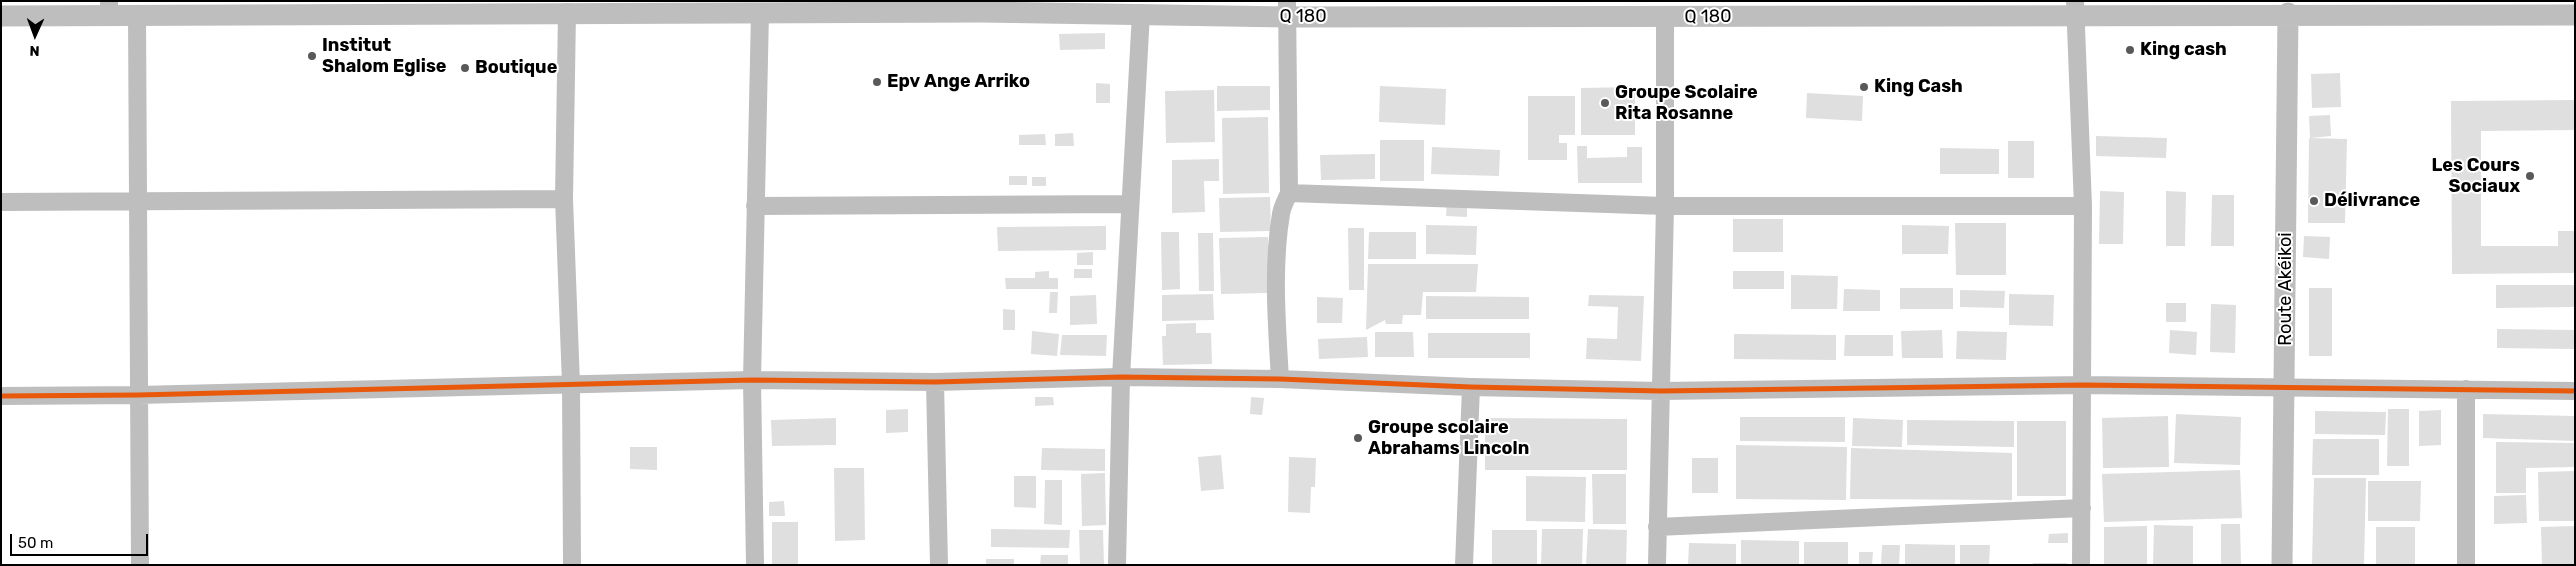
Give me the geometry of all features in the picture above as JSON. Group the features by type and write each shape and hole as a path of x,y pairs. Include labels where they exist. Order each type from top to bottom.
{"street":[{"name":"Q 180","path":"1,16 109,8 137,14 295,8 760,13 1141,13 1287,9 1665,17 1775,9 2075,8 2288,13 2575,15"},
{"path":"2075,8 2084,206 2081,565"},
{"path":"1280,379 1277,320 1278,247 1281,213 1289,193 1287,9"},
{"path":"567,12 564,198 571,384 572,565"},
{"path":"755,565 752,380 754,206 760,13"},
{"path":"1117,565 1121,378 1141,13"},
{"name":"Route Akéikoi","path":"2282,565 2288,13"},
{"path":"137,14 140,565"},
{"path":"1657,565 1665,206 1665,17"},
{"path":"1289,193 1665,206 2084,206"},
{"path":"1,202 137,203 564,198"},
{"path":"754,206 1130,204"},
{"path":"1,396 138,395 752,380 935,382 1121,378 1280,379 1471,387 1661,390 2083,385 2575,391"},
{"path":"935,382 938,565"},
{"path":"1464,565 1471,387"},
{"path":"2466,389 2466,565"},
{"path":"1657,527 2082,508"}],"building":[{"path":"1105,33 1105,49 1060,50 1059,34"},
{"path":"2340,73 2341,107 2312,108 2311,74"},
{"path":"1096,83 1110,84 1110,103 1096,103"},
{"path":"1217,86 1270,86 1270,110 1217,111"},
{"path":"1380,86 1446,89 1445,125 1379,122"},
{"path":"1635,87 1635,135 1581,135 1581,88"},
{"path":"1214,90 1215,142 1166,143 1165,91"},
{"path":"1807,93 1863,96 1862,121 1806,118"},
{"path":"1528,96 1575,96 1575,135 1559,135 1559,143 1567,143 1567,160 1528,160"},
{"path":"2575,100 2575,130 2481,131 2481,246 2558,246 2558,231 2575,231 2575,273 2452,274 2451,101"},
{"path":"2330,115 2331,136 2310,138 2309,116"},
{"path":"1268,117 1269,193 1223,194 1222,118"},
{"path":"1073,133 1074,146 1055,146 1055,134"},
{"path":"1045,134 1046,145 1019,145 1019,135"},
{"path":"2096,136 2167,138 2166,158 2096,156"},
{"path":"2309,138 2347,139 2345,223 2308,223"},
{"path":"1380,140 1424,140 1424,181 1380,181"},
{"path":"2008,141 2034,141 2034,178 2008,178"},
{"path":"1577,146 1587,146 1587,158 1627,157 1627,147 1642,147 1642,183 1578,183"},
{"path":"1432,147 1500,150 1499,176 1431,174"},
{"path":"1940,148 1999,149 1999,174 1940,174"},
{"path":"1375,154 1375,179 1321,180 1320,155"},
{"path":"1219,159 1219,181 1204,181 1205,212 1172,213 1172,160"},
{"path":"1009,176 1027,176 1027,185 1009,185"},
{"path":"1032,177 1046,177 1046,186 1032,186"},
{"path":"2100,191 2124,192 2123,244 2099,244"},
{"path":"2166,191 2186,192 2185,246 2166,246"},
{"path":"2212,195 2234,195 2234,246 2211,246"},
{"path":"1270,197 1271,231 1220,232 1219,198"},
{"path":"1447,202 1467,203 1467,217 1446,216"},
{"path":"1733,219 1783,219 1783,252 1733,252"},
{"path":"1955,223 2006,223 2006,275 1956,275"},
{"path":"1426,225 1477,226 1476,255 1426,254"},
{"path":"1902,225 1949,226 1948,254 1902,254"},
{"path":"1106,226 1106,250 998,251 997,227"},
{"path":"1348,228 1364,228 1364,290 1349,290"},
{"path":"1161,232 1179,232 1180,289 1162,290"},
{"path":"1369,232 1416,232 1416,259 1368,259"},
{"path":"1198,233 1213,233 1214,291 1199,291"},
{"path":"2304,236 2330,237 2329,259 2303,257"},
{"path":"1268,237 1269,293 1221,294 1219,238"},
{"path":"1093,252 1093,265 1077,265 1077,253"},
{"path":"1368,264 1478,264 1476,292 1423,292 1421,315 1403,315 1402,324 1386,324 1385,320 1366,330"},
{"path":"1074,269 1092,269 1092,278 1074,278"},
{"path":"1049,271 1049,278 1058,278 1058,289 1006,289 1005,278 1035,278 1035,272"},
{"path":"1733,271 1784,271 1784,289 1733,289"},
{"path":"1791,275 1838,276 1837,309 1791,309"},
{"path":"2496,285 2575,285 2575,307 2496,308"},
{"path":"1900,288 1953,288 1953,309 1900,309"},
{"path":"2309,288 2332,288 2332,356 2309,356"},
{"path":"1844,289 1880,290 1880,311 1843,311"},
{"path":"1960,290 2005,291 2004,308 1960,307"},
{"path":"1050,292 1058,292 1057,313 1049,313"},
{"path":"1213,294 1214,320 1162,321 1162,295"},
{"path":"2009,294 2054,295 2053,326 2009,325"},
{"path":"1096,295 1097,324 1070,325 1070,296"},
{"path":"1589,295 1644,296 1641,361 1586,359 1587,338 1617,339 1618,307 1588,306"},
{"path":"1426,296 1529,297 1529,319 1426,319"},
{"path":"1317,297 1343,298 1342,323 1317,323"},
{"path":"2166,303 2186,303 2186,322 2166,322"},
{"path":"2211,304 2236,305 2235,353 2210,352"},
{"path":"1003,309 1015,310 1015,330 1003,330"},
{"path":"1196,323 1196,333 1211,333 1212,364 1163,365 1162,336 1166,336 1166,324"},
{"path":"2497,329 2575,330 2575,349 2497,348"},
{"path":"1942,330 1943,358 1902,358 1901,331"},
{"path":"2170,330 2197,332 2196,355 2169,353"},
{"path":"1032,331 1059,334 1057,356 1031,354"},
{"path":"1957,331 2007,332 2006,360 1956,359"},
{"path":"1375,332 1413,332 1414,357 1375,357"},
{"path":"1428,333 1530,333 1530,358 1428,358"},
{"path":"1734,334 1836,335 1836,360 1734,359"},
{"path":"1062,335 1107,335 1106,356 1060,355"},
{"path":"1845,335 1893,335 1893,356 1844,356"},
{"path":"1367,337 1368,357 1319,359 1318,339"},
{"path":"1035,397 1053,397 1054,405 1035,406"},
{"path":"1251,397 1264,398 1262,415 1250,414"},
{"path":"908,409 908,432 886,433 886,410"},
{"path":"2388,409 2409,409 2409,466 2387,466"},
{"path":"2441,410 2441,445 2419,446 2419,411"},
{"path":"2315,411 2386,412 2385,435 2315,434"},
{"path":"2176,414 2241,417 2240,465 2174,463"},
{"path":"2483,414 2575,416 2575,441 2483,438"},
{"path":"2168,416 2169,467 2103,468 2102,418"},
{"path":"1740,417 1845,417 1845,442 1740,441"},
{"path":"836,418 836,445 772,446 771,420"},
{"path":"1485,418 1627,419 1627,470 1485,470"},
{"path":"1853,418 1903,420 1902,447 1852,446"},
{"path":"1907,420 2014,421 2014,447 1907,445"},
{"path":"2017,421 2066,421 2066,496 2017,496"},
{"path":"2313,439 2379,439 2379,475 2312,475"},
{"path":"2496,442 2575,443 2575,467 2526,468 2526,493 2496,493"},
{"path":"1736,445 1847,447 1846,500 1736,499"},
{"path":"630,447 657,447 657,470 630,469"},
{"path":"1042,448 1105,449 1105,471 1041,470"},
{"path":"1851,448 2012,453 2012,500 1850,499"},
{"path":"1221,455 1224,489 1201,491 1198,457"},
{"path":"1289,457 1316,458 1315,487 1311,487 1310,513 1288,512"},
{"path":"1692,458 1718,458 1718,493 1692,493"},
{"path":"834,468 864,468 865,540 835,541"},
{"path":"2240,470 2242,518 2104,522 2102,474"},
{"path":"2575,471 2575,521 2539,521 2538,472"},
{"path":"1105,473 1106,525 1082,526 1081,474"},
{"path":"1592,474 1626,474 1626,524 1593,524"},
{"path":"1014,476 1036,476 1036,508 1014,507"},
{"path":"1526,476 1586,477 1585,522 1526,521"},
{"path":"2314,478 2366,478 2364,565 2312,565"},
{"path":"1045,480 1062,480 1062,525 1044,524"},
{"path":"2368,481 2421,481 2420,521 2368,521"},
{"path":"2526,495 2527,523 2494,524 2494,496"},
{"path":"784,501 785,516 769,516 769,502"},
{"path":"772,522 798,522 798,565 772,565"},
{"path":"2221,524 2240,524 2241,565 2221,565"},
{"path":"2154,525 2193,526 2193,565 2153,565"},
{"path":"2147,526 2147,565 2104,565 2104,527"},
{"path":"2575,526 2575,565 2542,565 2541,527"},
{"path":"2376,527 2415,527 2415,565 2376,565"},
{"path":"991,529 1070,530 1069,548 991,547"},
{"path":"1542,529 1583,529 1582,565 1541,565"},
{"path":"1588,529 1627,530 1626,565 1586,565"},
{"path":"1079,530 1103,530 1104,565 1080,565"},
{"path":"1492,530 1537,530 1537,565 1492,565"},
{"path":"2068,533 2068,543 2048,543 2049,534"},
{"path":"1741,540 1799,541 1799,565 1741,565"},
{"path":"1804,542 1848,542 1848,565 1804,565"},
{"path":"1689,543 1736,544 1736,565 1688,565"},
{"path":"1905,544 1955,545 1955,565 1905,565"},
{"path":"1882,545 1900,545 1899,565 1881,565"},
{"path":"1960,545 1990,545 1989,565 1960,565"},
{"path":"1859,552 1873,552 1872,565 1859,565"},
{"path":"1041,555 1068,555 1068,565 1040,565"},
{"path":"986,559 1014,559 1014,565 986,565"},
{"path":"2033,563 2067,563 2067,565 2033,565"}],"cycle path":[{"path":"1,396 138,395 752,380 935,382 1121,377 1280,379 1471,387 1661,391 2083,385 2575,391"}],"place":[{"name":"King cash","path":"2130,50"},
{"name":"Institut Shalom Eglise","path":"312,56"},
{"name":"Boutique","path":"465,68"},
{"name":"Epv Ange Arriko","path":"877,82"},
{"name":"King Cash","path":"1864,87"},
{"name":"Groupe Scolaire Rita Rosanne","path":"1605,103"},
{"name":"Les Cours Sociaux","path":"2530,176"},
{"name":"Délivrance","path":"2314,201"},
{"name":"Groupe scolaire Abrahams Lincoln","path":"1358,438"}]}
